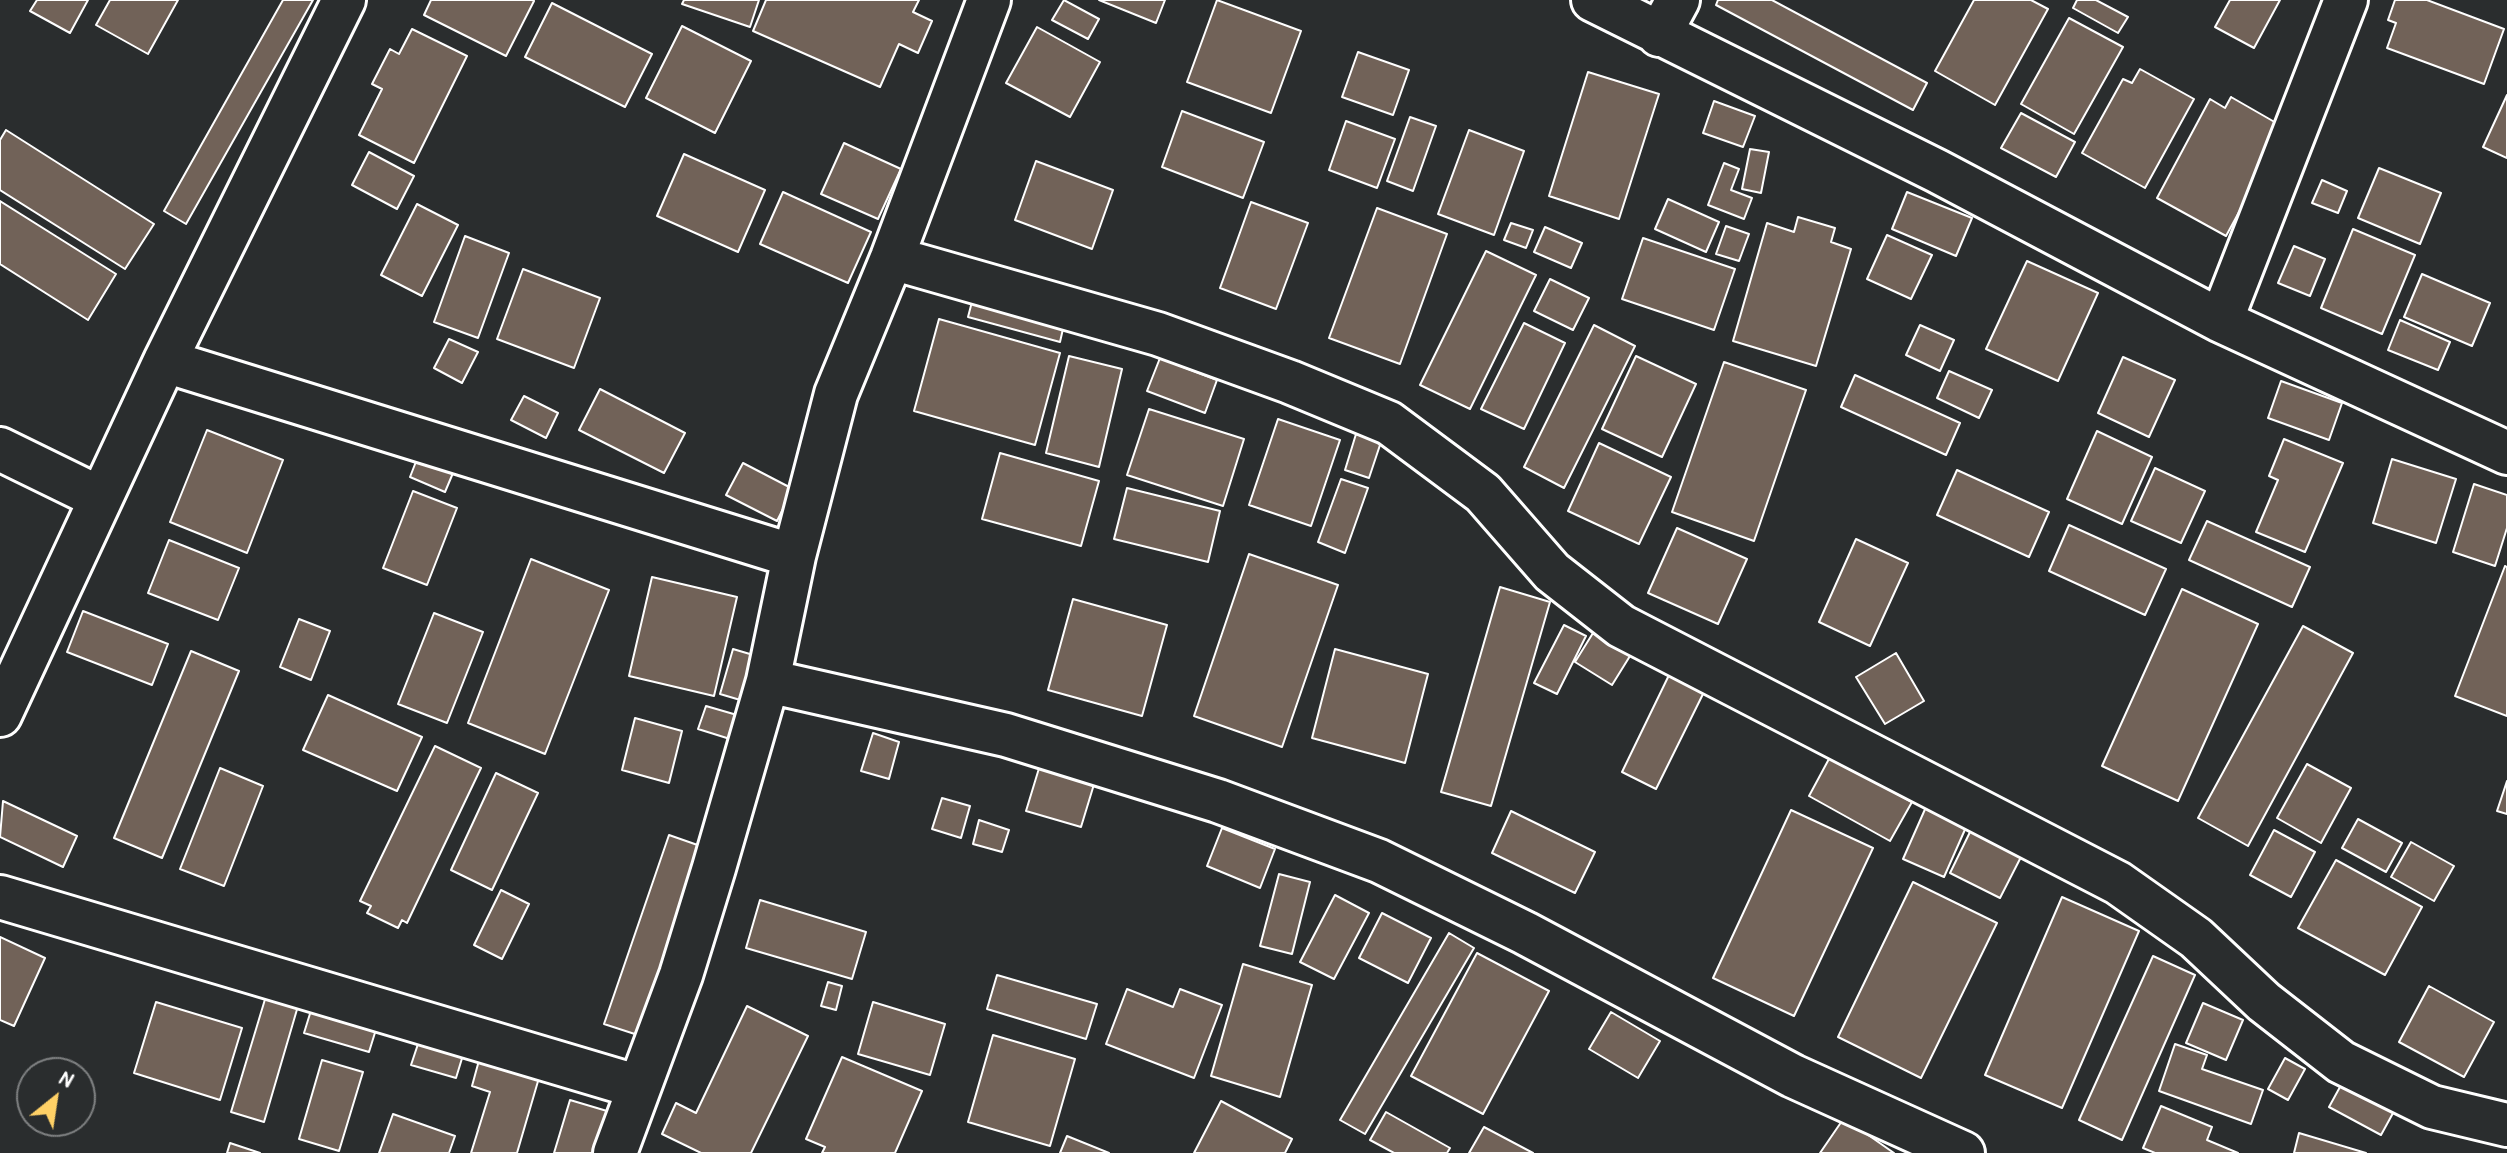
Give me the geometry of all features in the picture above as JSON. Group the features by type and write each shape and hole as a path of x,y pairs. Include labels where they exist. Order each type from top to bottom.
{"street":[{"path":"0,715 165,361 344,0"},
{"path":"615,1153 681,975 768,681 794,556 836,394 892,258 989,0"},
{"path":"1593,0 1668,18 1937,171 2221,321 2507,453"},
{"path":"2221,321 2346,0"},
{"path":"892,258 1158,334 1389,423 1483,493 1552,572 1621,626 2118,883 2196,938 2264,1002 2341,1062 2432,1107 2507,1125"},
{"path":"165,361 794,556"},
{"path":"0,449 100,498"},
{"path":"768,681 1006,735 1218,801 1379,861 1525,933 1793,1076 1963,1153"},
{"path":"0,897 639,1087"}],"building":[{"path":"37,0 88,0 70,33 30,11"},
{"path":"110,0 178,0 148,54 96,25"},
{"path":"283,0 313,0 186,224 164,211"},
{"path":"431,0 534,1 506,56 424,15"},
{"path":"684,0 759,0 750,27 682,4"},
{"path":"766,0 919,0 913,12 932,21 918,53 899,44 880,87 753,31"},
{"path":"1064,0 1099,19 1088,39 1052,20"},
{"path":"1099,0 1165,0 1156,23"},
{"path":"1217,0 1301,31 1271,113 1187,82"},
{"path":"1718,0 1772,0 1927,83 1913,110 1716,5"},
{"path":"1974,0 2031,0 2048,9 1995,105 1935,71"},
{"path":"2077,0 2096,0 2128,17 2118,33 2073,8"},
{"path":"2230,0 2280,0 2254,48 2215,27"},
{"path":"2395,0 2427,0 2504,29 2484,84 2387,48 2396,23 2388,20"},
{"path":"552,3 652,54 625,107 525,57"},
{"path":"2069,18 2123,47 2074,134 2021,104"},
{"path":"682,26 751,61 715,133 646,98"},
{"path":"1037,27 1100,62 1070,117 1006,83"},
{"path":"412,29 467,56 414,163 359,135 382,89 372,84 390,49 399,54"},
{"path":"1358,52 1409,70 1393,115 1342,97"},
{"path":"2140,69 2194,99 2145,188 2082,153 2123,79 2132,83"},
{"path":"1588,72 1659,94 1619,219 1549,196"},
{"path":"2507,95 2507,158 2483,147"},
{"path":"2231,97 2285,128 2226,236 2157,198 2210,99 2225,108"},
{"path":"1714,101 1755,116 1743,147 1703,133"},
{"path":"1182,111 1264,142 1243,198 1162,167"},
{"path":"2021,113 2075,142 2056,177 2001,148"},
{"path":"1410,117 1436,126 1413,191 1387,181"},
{"path":"1346,121 1395,139 1377,188 1329,170"},
{"path":"6,130 154,224 125,269 0,190 0,140"},
{"path":"1469,130 1524,151 1494,235 1438,214"},
{"path":"844,143 901,169 878,219 821,194"},
{"path":"1750,149 1769,152 1761,193 1742,189"},
{"path":"369,152 414,176 397,209 352,185"},
{"path":"684,154 765,190 738,252 657,216"},
{"path":"1036,161 1113,190 1092,249 1015,220"},
{"path":"1724,163 1739,169 1731,190 1752,198 1744,219 1708,205"},
{"path":"2379,168 2441,193 2420,244 2358,218"},
{"path":"2322,180 2347,191 2338,213 2312,203"},
{"path":"783,192 871,232 848,283 760,244"},
{"path":"1907,192 1972,218 1956,256 1892,229"},
{"path":"1668,199 1719,222 1706,252 1655,229"},
{"path":"0,201 116,274 88,320 0,264"},
{"path":"1251,202 1308,223 1276,309 1220,288"},
{"path":"417,204 458,225 422,296 381,275"},
{"path":"1377,208 1447,234 1400,364 1329,338"},
{"path":"1798,217 1835,228 1831,242 1851,249 1816,366 1733,341 1767,223 1794,232"},
{"path":"1511,223 1533,230 1526,248 1504,240"},
{"path":"1726,226 1749,234 1739,261 1716,254"},
{"path":"1545,227 1582,243 1571,268 1534,252"},
{"path":"2353,229 2415,255 2382,334 2321,308"},
{"path":"1887,235 1932,255 1911,299 1867,279"},
{"path":"465,236 509,253 478,338 434,322"},
{"path":"1643,238 1735,269 1714,330 1622,299"},
{"path":"2294,246 2325,259 2310,296 2278,283"},
{"path":"1486,251 1536,275 1470,409 1420,385"},
{"path":"2027,261 2098,293 2058,381 1986,349"},
{"path":"523,269 600,298 574,368 497,339"},
{"path":"2422,274 2490,303 2472,346 2404,317"},
{"path":"1550,279 1589,298 1573,330 1534,311"},
{"path":"974,294 1065,320 1060,342 968,317"},
{"path":"939,319 1060,353 1035,445 914,411"},
{"path":"2400,320 2450,342 2438,370 2388,350"},
{"path":"1524,323 1565,343 1524,429 1481,409"},
{"path":"1594,325 1635,346 1564,488 1524,467"},
{"path":"1920,325 1954,340 1940,371 1906,355"},
{"path":"449,339 478,352 462,383 434,368"},
{"path":"1069,356 1122,369 1099,467 1046,453"},
{"path":"1636,356 1696,384 1662,457 1602,429"},
{"path":"2123,357 2175,380 2149,437 2098,413"},
{"path":"1160,358 1217,380 1205,413 1147,391"},
{"path":"1724,362 1806,390 1754,541 1672,512"},
{"path":"1949,371 1992,390 1979,418 1937,398"},
{"path":"1855,375 1960,423 1946,455 1841,407"},
{"path":"2281,381 2342,403 2329,440 2268,418"},
{"path":"600,389 685,433 664,473 579,430"},
{"path":"524,396 558,413 546,438 511,420"},
{"path":"1149,409 1244,439 1223,506 1127,475"},
{"path":"1278,419 1340,440 1311,526 1249,505"},
{"path":"207,430 283,460 247,553 170,522"},
{"path":"2097,431 2152,457 2122,524 2067,499"},
{"path":"1356,434 1381,442 1369,478 1345,470"},
{"path":"2284,439 2343,463 2305,552 2256,532 2278,480 2269,476"},
{"path":"1599,443 1671,477 1639,544 1568,511"},
{"path":"1000,453 1099,481 1081,546 982,519"},
{"path":"417,459 453,473 445,492 410,477"},
{"path":"2392,459 2456,479 2436,543 2373,523"},
{"path":"743,463 793,489 777,521 726,495"},
{"path":"2155,468 2205,491 2181,543 2131,521"},
{"path":"1957,470 2049,512 2029,557 1937,515"},
{"path":"1341,479 1368,488 1345,553 1318,542"},
{"path":"2474,484 2507,495 2507,528 2495,566 2453,552"},
{"path":"1127,488 1220,511 1208,562 1114,539"},
{"path":"413,491 457,508 427,585 383,568"},
{"path":"2207,521 2310,567 2292,607 2189,560"},
{"path":"2069,525 2166,569 2145,615 2049,571"},
{"path":"1677,528 1747,559 1718,624 1648,593"},
{"path":"1856,539 1908,563 1870,646 1819,622"},
{"path":"169,540 239,568 218,620 148,593"},
{"path":"1249,554 1338,585 1282,747 1194,716"},
{"path":"531,559 609,590 545,754 468,723"},
{"path":"2507,567 2507,716 2455,696"},
{"path":"652,577 737,597 714,696 629,676"},
{"path":"1500,587 1550,602 1491,806 1441,792"},
{"path":"2182,589 2258,624 2178,801 2102,766"},
{"path":"1073,599 1167,625 1142,716 1048,690"},
{"path":"83,611 168,644 152,685 67,652"},
{"path":"434,613 483,632 447,723 398,704"},
{"path":"299,619 330,631 311,680 280,667"},
{"path":"1564,625 1586,636 1557,694 1534,683"},
{"path":"2303,626 2353,653 2248,846 2198,818"},
{"path":"1593,633 1630,656 1612,685 1575,662"},
{"path":"733,649 760,657 747,702 720,694"},
{"path":"1335,649 1428,674 1405,763 1312,738"},
{"path":"191,651 239,671 162,858 114,838"},
{"path":"1896,653 1924,701 1885,724 1856,677"},
{"path":"1670,673 1705,690 1656,789 1622,772"},
{"path":"328,695 422,737 397,791 303,750"},
{"path":"706,706 737,715 730,739 698,729"},
{"path":"635,718 682,731 669,783 622,770"},
{"path":"873,733 899,742 889,779 861,771"},
{"path":"435,746 481,768 407,923 402,920 398,928 367,913 371,906 360,901"},
{"path":"1830,757 1912,802 1890,841 1809,796"},
{"path":"2307,764 2351,788 2321,843 2277,818"},
{"path":"1040,765 1095,781 1081,827 1026,811"},
{"path":"220,768 263,786 224,886 180,869"},
{"path":"496,773 538,793 492,890 451,870"},
{"path":"2507,781 2507,814 2497,811"},
{"path":"942,798 970,806 961,838 932,829"},
{"path":"3,801 77,836 63,867 0,837"},
{"path":"1926,807 1967,825 1944,877 1903,859"},
{"path":"1791,810 1873,848 1794,1016 1713,978"},
{"path":"1511,811 1595,852 1575,893 1492,853"},
{"path":"2358,819 2402,843 2386,872 2342,848"},
{"path":"979,820 1009,830 1002,852 973,844"},
{"path":"1222,828 1275,849 1260,888 1207,866"},
{"path":"1971,830 2022,855 2000,898 1950,873"},
{"path":"2274,830 2315,852 2291,897 2250,875"},
{"path":"669,835 709,849 644,1037 604,1024"},
{"path":"2411,842 2454,866 2434,901 2391,877"},
{"path":"2336,860 2422,907 2385,975 2298,928"},
{"path":"1279,874 1310,882 1292,954 1260,946"},
{"path":"1913,882 1997,923 1921,1078 1838,1037"},
{"path":"501,890 529,904 502,959 474,945"},
{"path":"1335,895 1369,913 1334,979 1300,962"},
{"path":"2062,897 2139,931 2062,1108 1985,1075"},
{"path":"760,900 866,932 852,979 746,948"},
{"path":"1382,913 1431,938 1408,983 1359,958"},
{"path":"1449,933 1474,948 1365,1134 1340,1120"},
{"path":"0,937 45,958 14,1026 0,1020"},
{"path":"1477,953 1549,991 1483,1114 1411,1076"},
{"path":"2153,956 2195,975 2122,1140 2079,1120"},
{"path":"1243,964 1312,985 1280,1097 1211,1076"},
{"path":"997,975 1097,1004 1086,1039 987,1009"},
{"path":"828,982 842,986 836,1010 821,1006"},
{"path":"2429,986 2494,1022 2464,1077 2399,1042"},
{"path":"1127,989 1173,1007 1180,989 1222,1005 1194,1078 1106,1044"},
{"path":"266,996 298,1006 264,1122 231,1112"},
{"path":"156,1002 242,1028 220,1100 134,1073"},
{"path":"873,1002 945,1024 930,1075 858,1054"},
{"path":"2203,1003 2243,1020 2226,1060 2186,1043"},
{"path":"313,1004 378,1023 369,1052 304,1033"},
{"path":"747,1006 808,1036 751,1153 701,1153 662,1134 676,1103 696,1113"},
{"path":"1611,1012 1660,1041 1638,1078 1589,1049"},
{"path":"423,1029 467,1042 456,1078 411,1065"},
{"path":"993,1035 1075,1059 1050,1146 968,1122"},
{"path":"2175,1044 2207,1055 2202,1069 2263,1090 2251,1124 2159,1091"},
{"path":"481,1053 541,1071 517,1153 471,1153 490,1092 472,1086"},
{"path":"842,1057 922,1091 895,1153 822,1153 825,1147 806,1139"},
{"path":"2285,1058 2305,1069 2288,1100 2268,1089"},
{"path":"322,1060 363,1072 339,1151 299,1139"},
{"path":"2346,1076 2398,1104 2381,1135 2329,1107"},
{"path":"570,1100 607,1111 594,1153 554,1153"},
{"path":"1221,1101 1292,1139 1285,1153 1194,1153"},
{"path":"2161,1106 2212,1127 2207,1140 2238,1153 2155,1153 2143,1148"},
{"path":"1386,1112 1450,1148 1447,1153 1394,1153 1370,1140"},
{"path":"393,1114 455,1136 449,1153 379,1153"},
{"path":"1844,1118 1894,1153 1820,1153"},
{"path":"1484,1127 1533,1153 1469,1153"},
{"path":"2299,1133 2366,1153 2294,1153"},
{"path":"1067,1136 1109,1153 1060,1153"},
{"path":"230,1143 260,1153 227,1153"}]}
